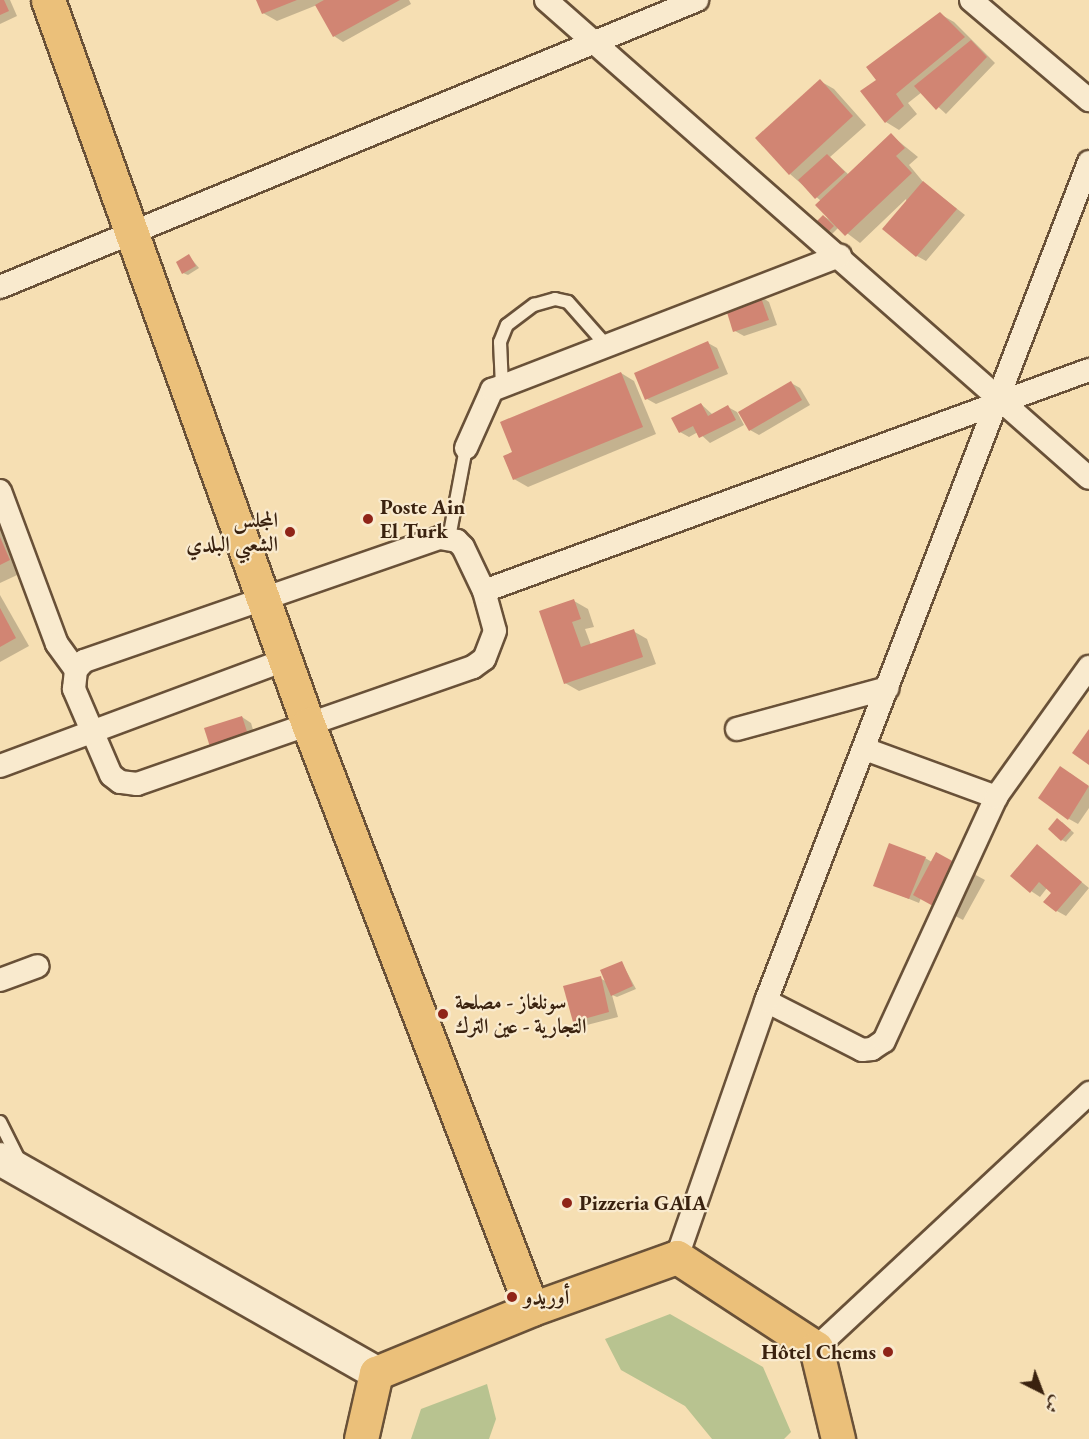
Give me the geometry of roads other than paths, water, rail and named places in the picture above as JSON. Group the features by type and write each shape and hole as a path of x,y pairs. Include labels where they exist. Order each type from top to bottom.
{"main road":[{"path":"48,0 308,724 532,1309"},
{"path":"13,1167 376,1373"},
{"path":"376,1373 532,1309 676,1257 816,1348 838,1439"},
{"path":"361,1439 376,1373"}],"street":[{"path":"546,0 840,256 1000,402 1089,478"},
{"path":"0,287 132,235 697,0"},
{"path":"971,0 1089,100"},
{"path":"676,1257 766,1001 1000,402 1089,162"},
{"path":"466,448 492,390 840,256"},
{"path":"484,591 1089,370"},
{"path":"0,491 57,644 76,670"},
{"path":"450,538 464,547 484,591 495,631 484,659 473,667 130,784 111,775 74,689 76,670 84,662 264,599 450,538"},
{"path":"0,766 285,660"},
{"path":"766,1001 862,1050 872,1049 884,1041 996,797 1089,667"},
{"path":"737,729 888,688"},
{"path":"865,749 996,797"},
{"path":"0,980 38,966"},
{"path":"816,1348 1089,1093"}],"lane":[{"path":"502,386 500,342 507,325 534,305 555,299 568,302 606,345"},
{"path":"450,538 466,448"},
{"path":"0,1122 13,1167"}],"place":[{"name":"Poste Ain El Turk","path":"368,519"},
{"name":"المجلس الشعبي البلدي","path":"290,532"},
{"name":"سونلغاز - مصلحة التجارية - عين الترك","path":"443,1014"},
{"name":"Pizzeria GAIA","path":"567,1203"},
{"name":"أوريدو","path":"512,1297"},
{"name":"Hôtel Chems","path":"888,1352"}]}
